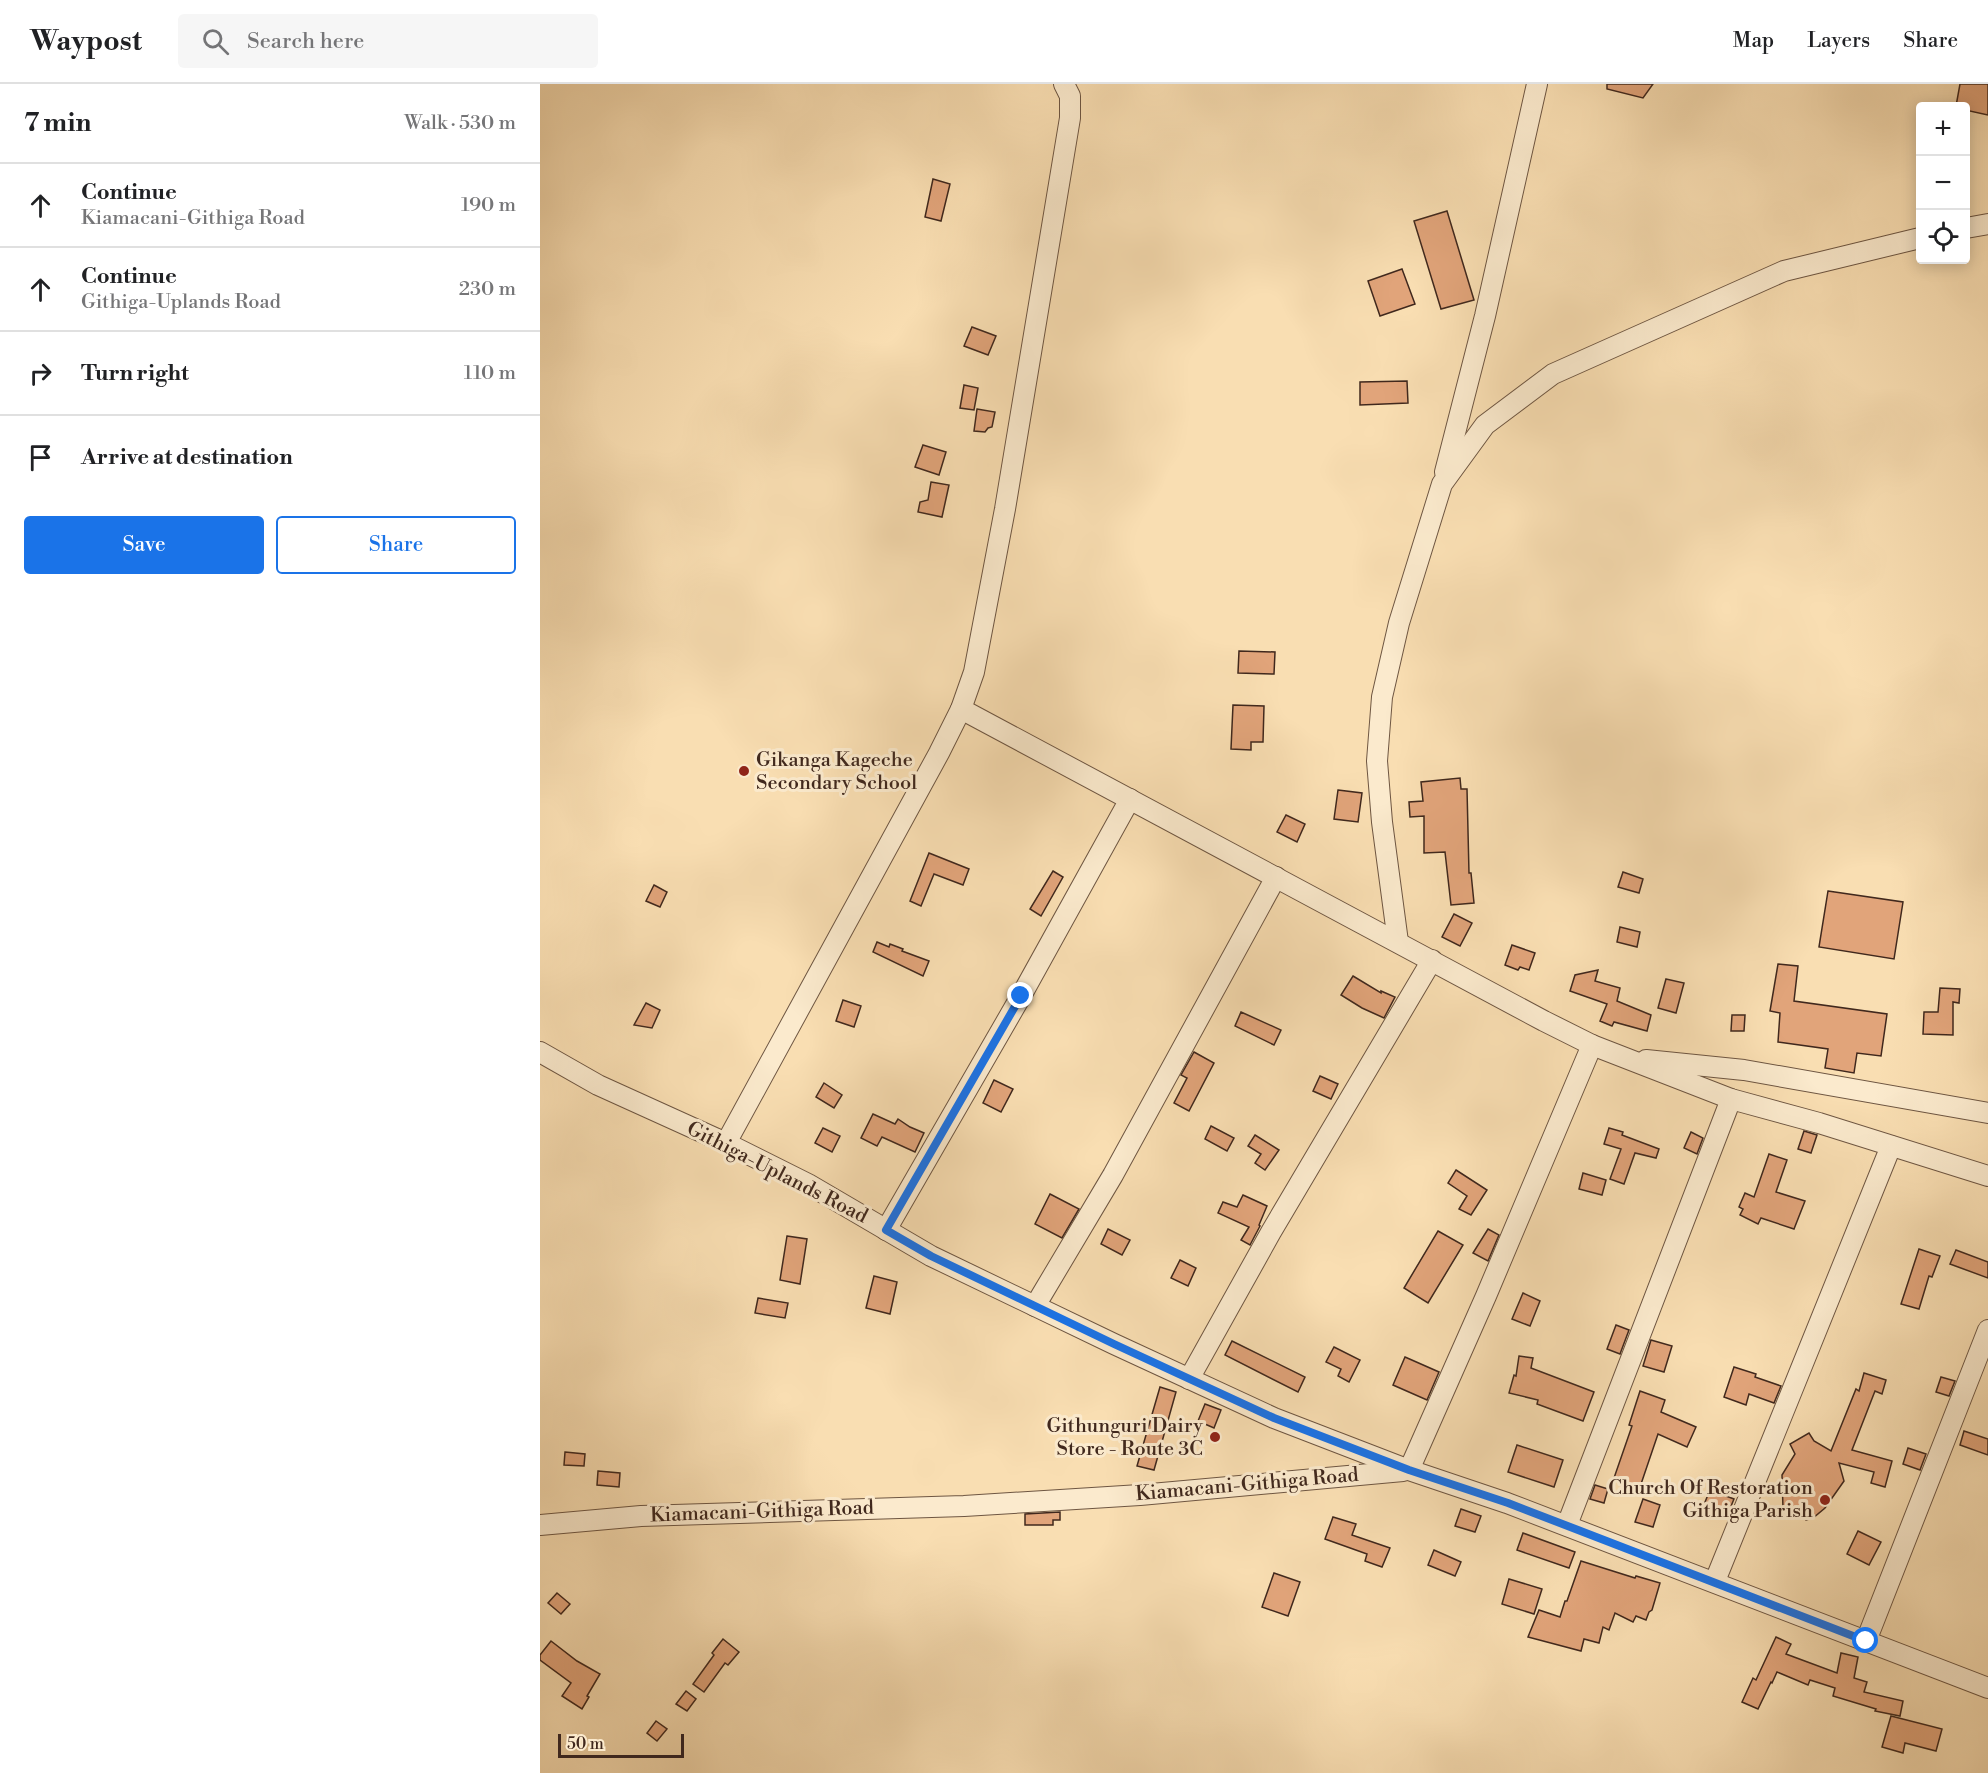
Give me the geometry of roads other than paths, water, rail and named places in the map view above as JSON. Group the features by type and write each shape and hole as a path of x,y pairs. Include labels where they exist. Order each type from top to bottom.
{"street":[{"path":"726,1143 939,753 961,709 974,672 1005,509 1070,118 1070,96 1064,84"},
{"path":"1398,942 1382,822 1377,760 1382,697 1399,622 1442,484 1485,316 1537,84"},
{"path":"1970,227 1988,224"},
{"path":"1442,484 1485,425 1553,374 1784,271 1916,239"},
{"path":"961,709 1592,1045 1731,1099 1819,1123 1988,1176"},
{"path":"886,1230 1021,996 1130,799"},
{"path":"1035,1306 1118,1165 1276,877"},
{"path":"1189,1379 1271,1232 1432,960"},
{"path":"1409,1470 1486,1296 1592,1045"},
{"name":"Githiga-Uplands Road","path":"540,1052 598,1085 726,1143 808,1184 931,1256 1274,1418 1409,1470"},
{"path":"1628,1059 1744,1070 1988,1113"},
{"path":"1567,1525 1731,1099"},
{"path":"1714,1581 1891,1146"},
{"path":"1866,1641 1988,1330"},
{"name":"Kiamacani-Githiga Road","path":"540,1525 641,1516 964,1506 1140,1495 1409,1470 1567,1525 1988,1688"}],"place":[{"name":"Gikanga Kageche Secondary School","path":"744,771"},
{"name":"Githunguri Dairy Store - Route 3C","path":"1215,1437"},
{"name":"Church Of Restoration Githiga Parish","path":"1825,1500"}]}
